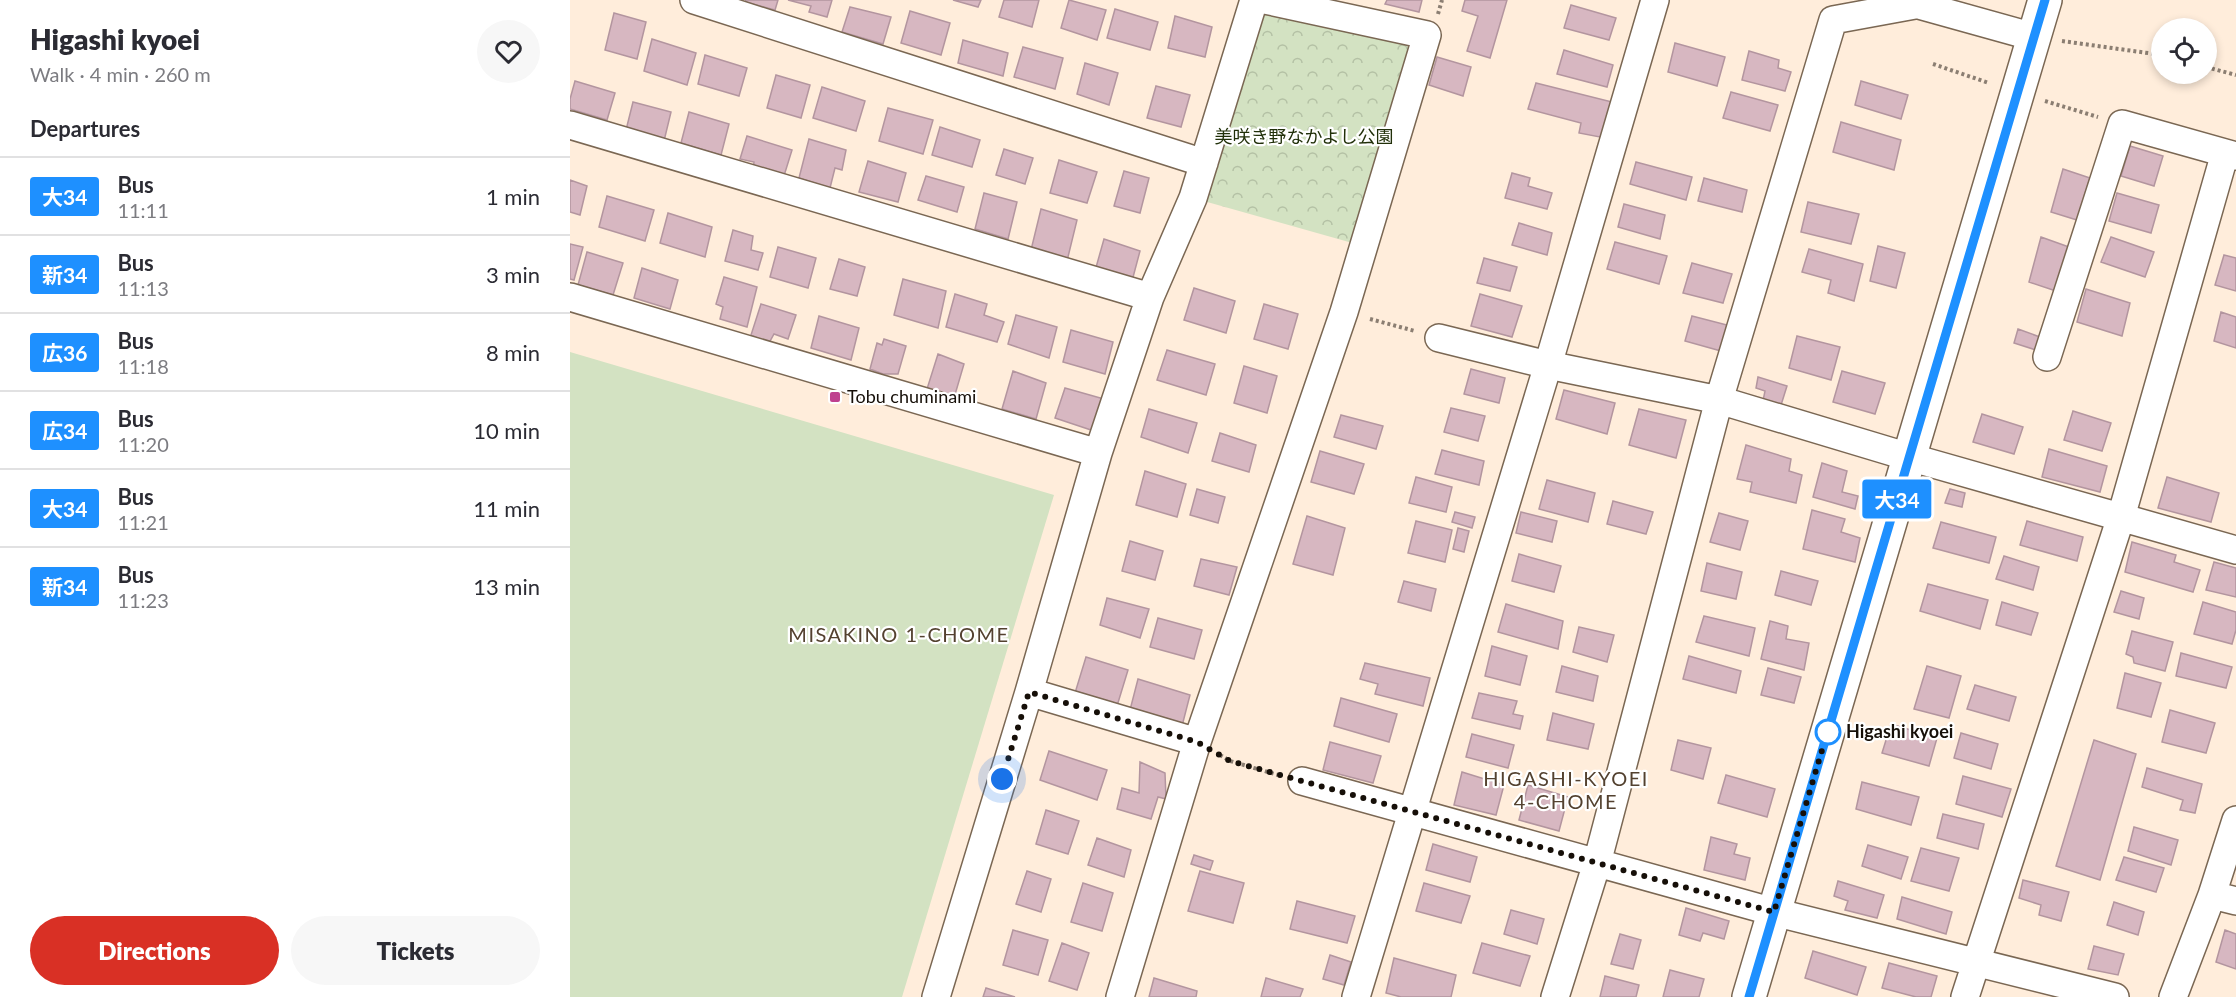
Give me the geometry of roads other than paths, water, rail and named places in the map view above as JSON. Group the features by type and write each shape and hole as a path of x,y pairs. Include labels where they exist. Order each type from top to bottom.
{"street":[{"path":"694,0 1204,163"},
{"path":"936,997 1029,692 1098,453 1149,297 1193,198 1254,0"},
{"path":"1120,997 1197,742 1344,312 1427,35 1265,0"},
{"path":"1356,997 1548,365 1655,0"},
{"path":"1555,997 1597,863 1719,400 1833,20 1908,2 2039,21 1749,997"},
{"path":"1965,997 2121,517 2231,154 2122,124 2048,357"},
{"path":"570,125 1149,297"},
{"path":"570,297 1098,453"},
{"path":"1439,338 1548,365 1719,400 1909,457 2236,550"},
{"path":"1029,692 1197,742"},
{"path":"1302,781 1774,912 2115,997"},
{"path":"2173,997 2224,898 2236,820"}],"place":[{"name":"Tobu chuminami","path":"835,397"},
{"name":"Higashi kyoei","path":"1828,732"}],"district":[{"name":"MISAKINO 1-CHOME","path":"899,635"},
{"name":"HIGASHI-KYOEI 4-CHOME","path":"1566,790"}],"park label":[{"name":"美咲き野なかよし公園","path":"1304,137"}]}
